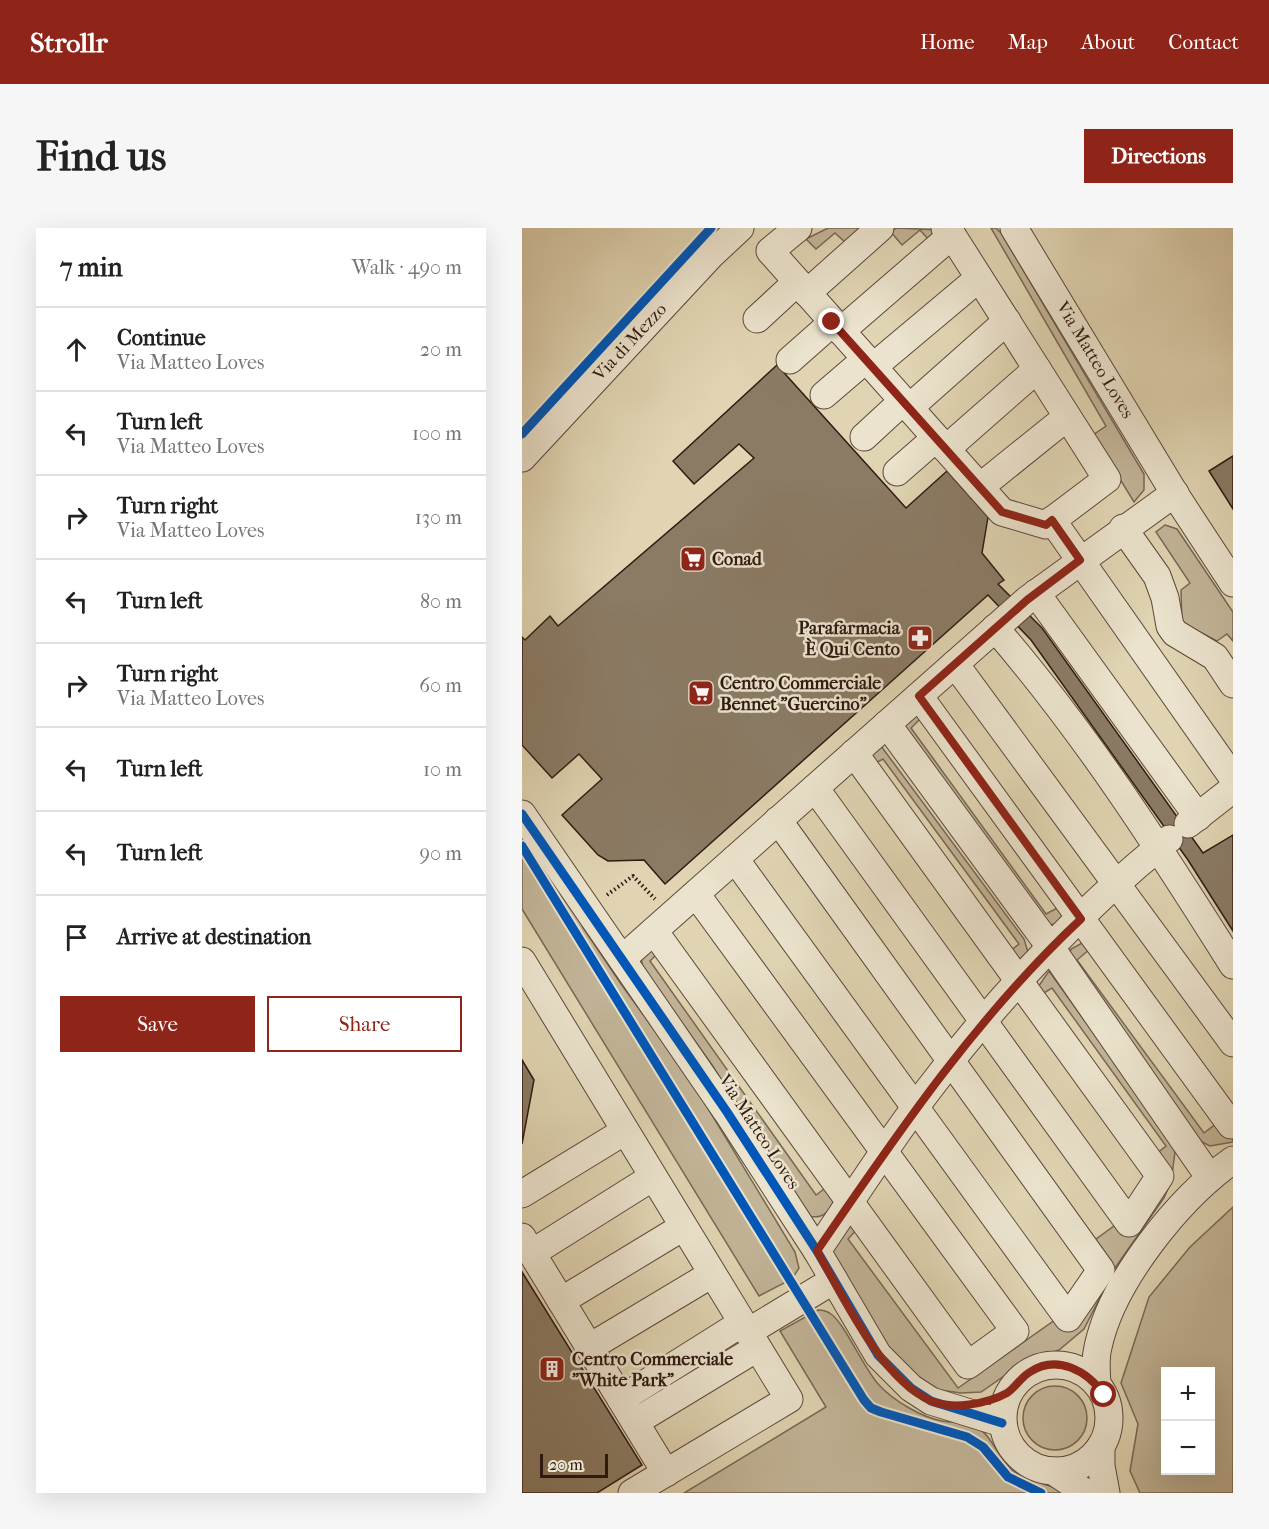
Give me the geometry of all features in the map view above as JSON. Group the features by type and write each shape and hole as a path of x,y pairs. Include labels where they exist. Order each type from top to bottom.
{"street":[{"name":"Via di Mezzo","path":"522,458 710,256 740,228"},
{"path":"790,360 837,326 948,231 1107,479 1046,525 1002,512 869,363 837,326 770,251 798,228"},
{"path":"757,319 880,228"},
{"name":"Via Matteo Loves","path":"1014,228 1175,493 1233,583"},
{"path":"824,395 979,278"},
{"path":"864,436 1007,321"},
{"path":"897,472 941,444 1037,369"},
{"path":"980,487 1067,417"},
{"path":"622,959 1036,593 1123,528 1175,493"},
{"path":"1052,520 1233,778"},
{"path":"1123,528 1157,576 1165,598 1168,618 1175,633 1215,657 1233,684"},
{"path":"1036,593 1178,832 1233,965"},
{"path":"995,628 1178,832"},
{"path":"955,664 1233,1043"},
{"path":"919,696 1231,1125 1233,1124"},
{"path":"887,724 1051,948 1210,1178"},
{"path":"815,788 1129,1223 1160,1176 854,753"},
{"path":"817,1251 915,1107 1020,982 1051,948 1117,885 1178,832 1233,789"},
{"name":"Via Matteo Loves","path":"522,814 727,1112 817,1251 878,1355 911,1388 931,1401 1002,1424"},
{"path":"735,859 1068,1318 1101,1270 778,820"},
{"path":"662,923 850,1202 968,1365 1015,1331 696,894"},
{"path":"522,961 789,1399 632,1493"},
{"path":"522,1194 625,1131"},
{"path":"1096,1384 1098,1347 1111,1312 1152,1242 1178,1209 1210,1178 1233,1160"},
{"path":"653,1177 527,1245 666,1473"},
{"path":"561,1301 683,1227"},
{"path":"590,1347 712,1274"},
{"path":"635,1422 749,1334 834,1280"},
{"path":"1086,1493 1053,1472 1038,1468 1019,1456 1006,1438 1002,1424 1003,1407 1009,1392 1019,1379 1077,1349 1111,1312"},
{"path":"621,1398 749,1334"},
{"path":"1049,1365 1066,1366 1083,1372 1104,1395 1109,1414 1107,1434 1101,1446 1080,1465 1053,1472"},
{"path":"950,1406 989,1399 1009,1392"},
{"path":"1101,1446 1101,1466 1106,1493"}],"path":[{"path":"588,909 633,876 662,923"}],"shaded area":[{"path":"828,228 861,228 845,242 835,233 816,249 806,239"},
{"path":"897,228 942,230 929,240 920,230 902,245 890,231"},
{"path":"991,228 996,228 1001,233 1144,474 1144,490 1134,502 1093,435 1106,426"},
{"path":"1165,525 1177,529 1233,612 1233,641 1227,634 1217,641 1182,623 1181,590 1190,583 1156,532"},
{"path":"917,713 922,717 911,728 1046,914 1059,907 1062,915 1058,923 1050,925 903,724"},
{"path":"881,746 1024,939 1028,952 1020,961 1009,952 1019,944 883,759 870,766 868,753"},
{"path":"522,832 568,899 584,929 621,984 692,1082 795,1252 799,1268 792,1279 759,1296 522,909"},
{"path":"1084,942 1090,949 1077,960 1204,1133 1217,1123 1233,1132 1233,1142 1210,1146 1200,1141 1069,957 1071,949"},
{"path":"654,947 660,951 650,961 816,1195 831,1184 836,1195 827,1213 819,1217 808,1216 712,1065 643,968 641,958"},
{"path":"1049,971 1171,1141 1175,1152 1171,1182 1164,1198 1115,1268 1084,1329 1059,1350 1020,1365 981,1392 961,1393 940,1390 922,1382 890,1354 827,1250 846,1224 860,1226 848,1239 958,1388 1055,1320 1069,1328 1092,1242 1114,1226 1122,1234 1156,1154 1166,1146 1052,988 1039,996 1036,990"},
{"path":"1233,1207 1233,1493 1140,1493 1130,1471 1138,1424 1121,1383 1149,1297 1190,1247"},
{"path":"818,1310 828,1312 837,1320 873,1378 892,1397 925,1416 977,1428 985,1434 1012,1470 1025,1478 1067,1493 684,1493 826,1407 780,1331"},
{"path":"1055,1386 1078,1395 1087,1418 1078,1441 1055,1450 1032,1441 1023,1418 1032,1395"}],"building":[{"name":"Centro Commerciale Bennet \"Guercino\"","path":"777,365 906,508 947,471 988,517 982,553 1004,580 998,584 1042,628 1203,853 1233,835 1233,931 1188,860 1031,640 988,595 665,884 644,860 608,861 598,855 562,815 602,779 579,754 552,778 522,745 522,637 525,640 550,616 558,626 754,458 739,444 694,484 673,461"},
{"path":"1233,456 1233,509 1209,471"},
{"path":"522,1060 534,1080 522,1144"},
{"name":"Centro Commerciale \"White Park\"","path":"522,1272 642,1465 597,1493 522,1493"}],"cycle path":[{"path":"522,434 711,228"},
{"path":"522,814 727,1112 817,1251 878,1355 911,1388 931,1401 1002,1423"},
{"path":"522,846 864,1400 871,1408 881,1412 967,1437 983,1447 1008,1477 1041,1493"}],"place":[{"name":"Conad","path":"693,559"},
{"name":"Parafarmacia È Qui Cento","path":"920,638"},
{"name":"Centro Commerciale Bennet \"Guercino\"","path":"701,693"},
{"name":"Centro Commerciale \"White Park\"","path":"552,1369"}],"route":[{"path":"832,322 1002,512 1046,525 1052,520 1080,560 1027,600 919,696 1081,919 1047,951 931,1086 817,1251 878,1355 911,1388 931,1401 950,1406 989,1399 1009,1392 1019,1379 1033,1370 1049,1365 1066,1366 1083,1372 1104,1395"}]}
